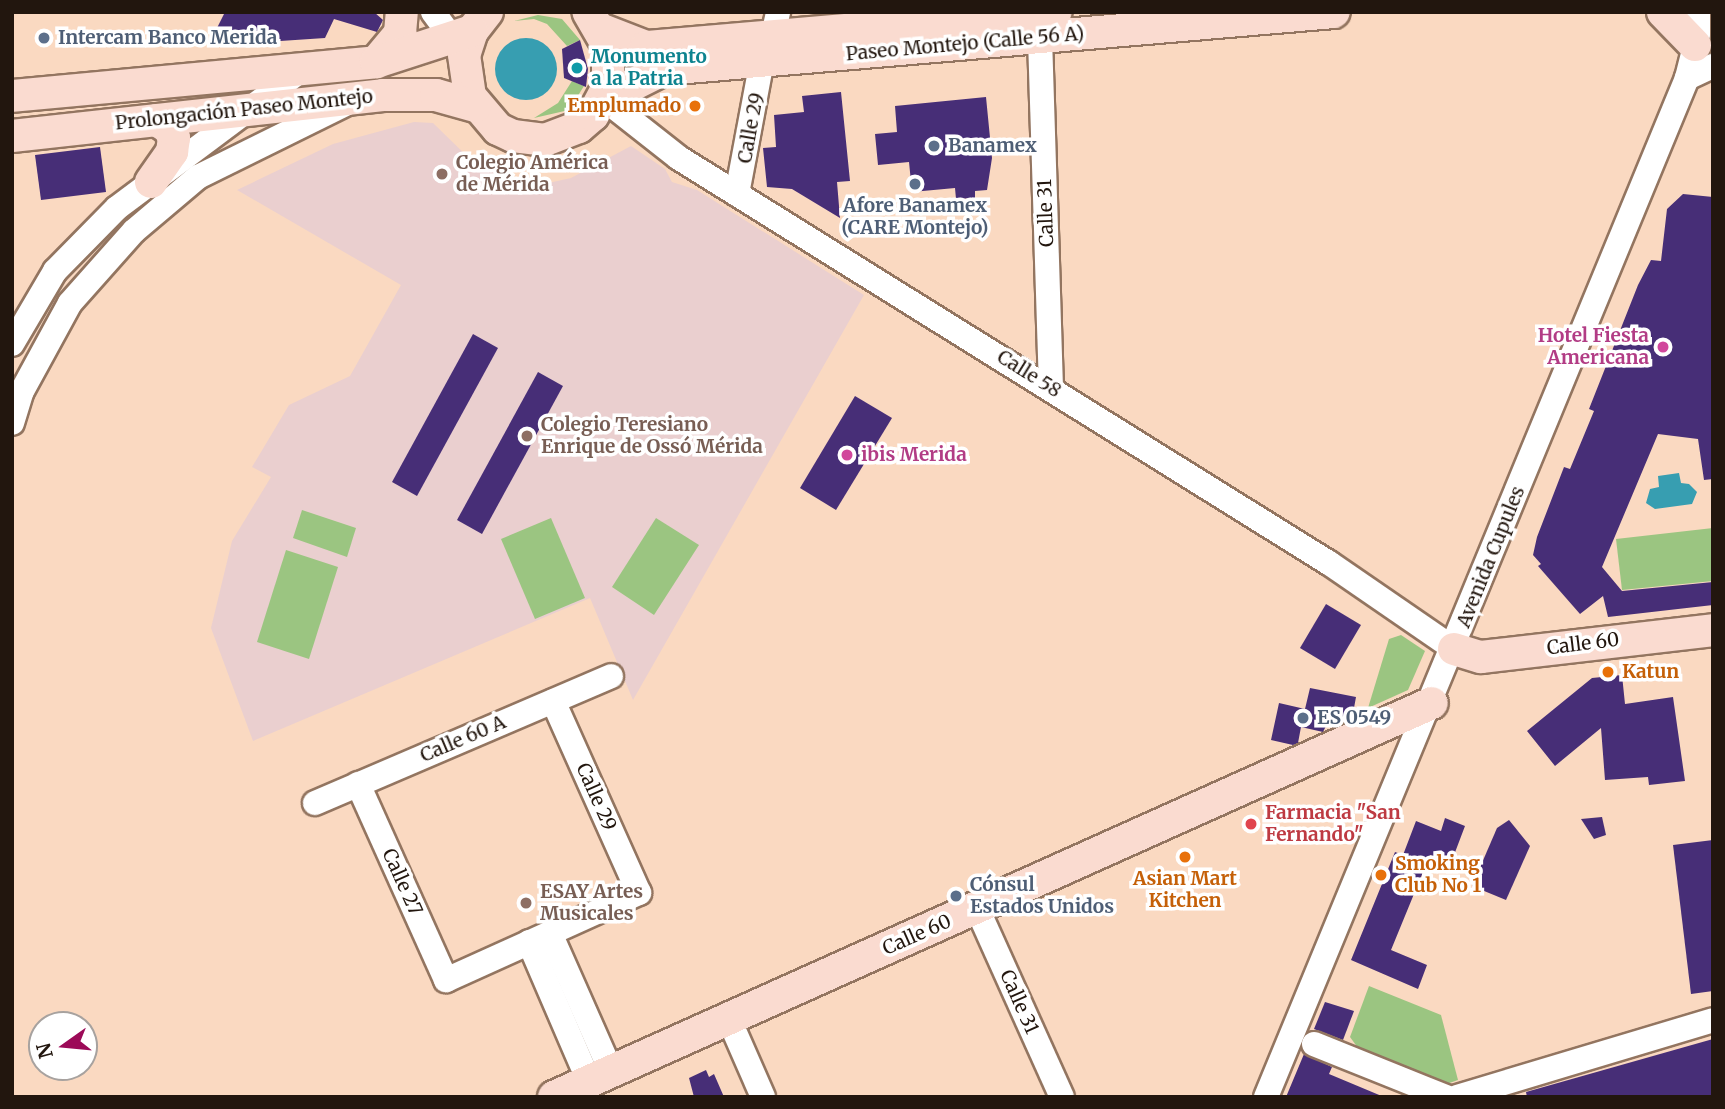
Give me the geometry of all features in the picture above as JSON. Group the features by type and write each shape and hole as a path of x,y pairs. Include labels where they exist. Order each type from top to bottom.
{"main road":[{"path":"376,62 400,33 402,12"},
{"name":"Paseo Montejo (Calle 56 A)","path":"595,21 646,47 771,36 1334,12"},
{"path":"1663,12 1703,34"},
{"path":"469,34 464,76 475,106 498,129 513,136 545,140 579,127 604,99 611,62 595,21"},
{"name":"Prolongación Paseo Montejo","path":"12,96 299,72 376,62 469,34"},
{"name":"Paseo Montejo (Calle 56 A)","path":"604,99 664,69 771,36"},
{"name":"Prolongación Paseo Montejo","path":"12,136 361,97 436,95 475,106"},
{"path":"150,182 172,152 174,138 156,120"},
{"name":"Calle 60","path":"1454,649 1481,657 1713,630"},
{"name":"Calle 60","path":"554,1097 1432,703"}],"street":[{"path":"433,12 469,34"},
{"name":"Calle 31","path":"1048,25 1051,387"},
{"name":"Avenida Cupules","path":"1266,1097 1432,703 1703,34"},
{"name":"Calle 29","path":"737,194 771,36"},
{"path":"12,344 55,271 150,182 299,72"},
{"path":"12,423 22,391 70,303 134,231 198,177 361,97"},
{"name":"Calle 58","path":"604,99 678,158 1051,387 1398,606 1454,649"},
{"name":"Calle 60 A","path":"315,803 611,676"},
{"name":"Calle 29","path":"540,938 639,893 553,701"},
{"name":"Calle 27","path":"358,784 446,980 540,938"},
{"name":"Calle 31","path":"977,908 1062,1097"},
{"path":"540,938 600,1076"},
{"path":"729,1018 763,1097"},
{"path":"1457,1097 1713,1020"},
{"path":"1314,1044 1446,1097"}],"shaded area":[{"name":"Colegio Teresiano Enrique de Ossó Mérida","path":"414,122 433,123 473,162 517,183 544,184 571,178 631,146 665,169 672,182 697,190 864,295 633,700 590,598 253,741 211,628 232,541 271,477 252,467 289,405 350,376 401,285 237,190 333,144"}],"green space":[{"path":"538,15 562,19 580,40 567,46 547,24 534,19 514,21"},
{"path":"572,81 584,86 569,110 534,118 558,103"},
{"path":"302,510 356,528 347,557 293,538"},
{"path":"551,518 585,598 535,619 501,539"},
{"path":"656,518 699,545 654,615 612,587"},
{"path":"1713,528 1713,581 1622,590 1616,539"},
{"path":"286,550 338,567 309,659 257,642"},
{"path":"1401,635 1425,651 1408,690 1368,708 1389,639"},
{"path":"1369,986 1441,1015 1458,1080 1438,1087 1358,1048 1350,1037"}],"water":[{"path":"520,38 532,38 548,47 555,57 555,81 548,91 532,100 520,100 509,95 500,86 495,75 495,63 500,52 509,43"},
{"path":"1679,473 1681,483 1689,484 1697,492 1692,504 1655,509 1646,503 1650,489 1659,487 1658,476"}],"building":[{"path":"225,12 374,12 383,20 377,32 334,19 325,38 208,46"},
{"path":"580,40 588,69 586,87 564,78 562,49"},
{"path":"841,92 850,181 837,182 840,218 792,189 767,187 763,148 776,147 774,115 804,112 802,96"},
{"name":"Banamex","path":"986,97 992,158 987,190 975,191 975,198 956,199 955,188 912,192 909,162 878,165 875,134 897,132 895,106"},
{"path":"100,147 106,192 41,200 35,155"},
{"name":"Hotel Fiesta Americana","path":"1683,194 1713,197 1713,479 1704,480 1698,439 1658,434 1602,567 1622,591 1713,582 1713,605 1608,617 1603,596 1580,614 1538,566 1541,564 1533,555 1537,537 1564,467 1570,469 1594,411 1589,409 1638,285 1651,260 1661,261 1667,209"},
{"path":"473,334 498,348 417,496 392,482"},
{"path":"538,372 563,386 482,534 457,520"},
{"path":"855,396 892,418 836,510 800,488"},
{"name":"ES 0549","path":"1326,604 1361,625 1335,669 1300,648"},
{"path":"1622,675 1625,704 1673,697 1685,781 1649,785 1648,777 1605,780 1601,728 1555,766 1527,731 1592,678"},
{"name":"ES 0549","path":"1310,688 1356,697 1352,719 1331,716 1323,732 1301,727 1298,743 1293,745 1271,740 1279,703 1305,709"},
{"path":"1602,817 1606,835 1594,839 1581,819"},
{"path":"1445,818 1465,826 1451,863 1430,855 1391,950 1427,965 1418,989 1351,960 1395,852 1403,855 1416,821 1441,831"},
{"path":"1509,820 1530,846 1506,900 1472,886 1497,828"},
{"path":"1713,840 1713,991 1691,994 1673,845"},
{"path":"1325,1002 1354,1011 1343,1040 1314,1029"},
{"path":"1713,1039 1713,1097 1527,1097 1526,1092"},
{"path":"1304,1054 1332,1067 1329,1074 1384,1097 1286,1097"},
{"path":"706,1070 709,1077 714,1074 724,1097 694,1097 689,1078"}],"place":[{"name":"Intercam Banco Merida","path":"44,38"},
{"name":"Monumento a la Patria","path":"577,68"},
{"name":"Emplumado","path":"695,106"},
{"name":"Banamex","path":"934,146"},
{"name":"Colegio América de Mérida","path":"442,174"},
{"name":"Afore Banamex (CARE Montejo)","path":"915,184"},
{"name":"Hotel Fiesta Americana","path":"1663,347"},
{"name":"Colegio Teresiano Enrique de Ossó Mérida","path":"527,436"},
{"name":"ibis Merida","path":"847,455"},
{"name":"Katun","path":"1608,672"},
{"name":"ES 0549","path":"1303,718"},
{"name":"Farmacia \"San Fernando\"","path":"1251,824"},
{"name":"Asian Mart Kitchen","path":"1185,857"},
{"name":"Smoking Club No 1","path":"1381,875"},
{"name":"Cónsul Estados Unidos","path":"956,896"},
{"name":"ESAY Artes Musicales","path":"526,903"}]}
